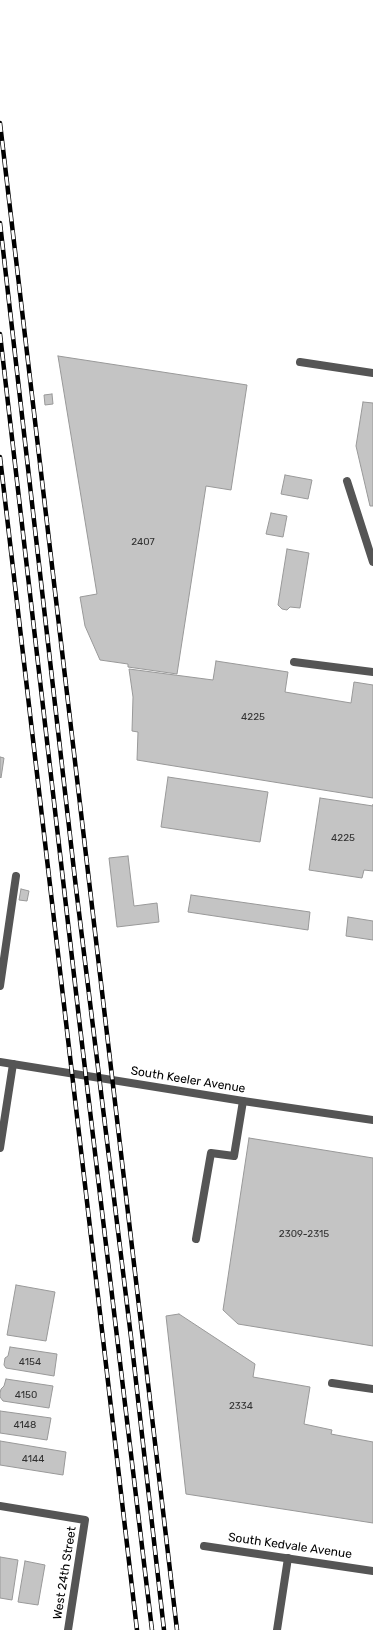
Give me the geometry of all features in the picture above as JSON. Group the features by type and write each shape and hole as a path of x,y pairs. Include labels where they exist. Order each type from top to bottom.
{"street":[{"path":"300,362 373,373"},
{"path":"347,481 373,562"},
{"path":"294,662 373,672"},
{"path":"0,986 16,876"},
{"name":"South Keeler Avenue","path":"0,1062 243,1101 373,1120"},
{"path":"0,1148 13,1064"},
{"path":"196,1239 212,1153 234,1156 243,1101"},
{"path":"332,1383 373,1389"},
{"name":"West 24th Street","path":"0,1506 85,1520 68,1630"},
{"name":"South Kedvale Avenue","path":"204,1546 373,1571"},
{"path":"277,1630 288,1558"}],"building":[{"path":"58,356 247,385 231,490 206,486 177,674 128,667 128,664 100,660 85,626 80,597 97,594"},
{"path":"52,394 53,404 45,405 44,395"},
{"path":"363,402 373,403 373,506 370,506 356,446"},
{"path":"285,475 312,480 308,499 281,494"},
{"path":"271,513 287,516 283,537 266,534"},
{"path":"287,549 309,553 300,608 290,607 287,610 282,609 278,605"},
{"path":"216,661 288,672 285,692 351,703 354,682 373,685 373,798 137,760 138,732 132,731 133,697 129,669 213,680"},
{"path":"0,757 4,758 1,778 0,777"},
{"path":"168,777 268,792 260,842 161,827"},
{"path":"320,798 373,806 373,871 364,870 362,878 309,870"},
{"path":"128,856 134,906 157,903 159,922 117,927 109,858"},
{"path":"21,889 29,891 27,901 19,900"},
{"path":"191,895 310,912 308,930 188,912"},
{"path":"348,917 373,921 373,940 346,936"},
{"path":"249,1138 373,1158 373,1346 238,1324 223,1310"},
{"path":"16,1285 55,1292 46,1341 7,1335"},
{"path":"179,1314 255,1364 253,1377 310,1387 304,1424 332,1430 331,1434 373,1442 373,1523 186,1494 166,1316"},
{"path":"10,1347 57,1354 54,1376 6,1368 4,1365 5,1358 8,1356"},
{"path":"6,1379 53,1386 49,1408 3,1401 0,1397 0,1393"},
{"path":"0,1411 51,1418 47,1440 0,1433"},
{"path":"0,1441 66,1452 63,1475 0,1465"},
{"path":"0,1557 18,1560 12,1600 0,1598"},
{"path":"25,1561 45,1565 38,1605 18,1602"}],"railway":[{"path":"0,123 177,1630"},
{"path":"0,223 76,888 131,1337 164,1630"},
{"path":"0,334 80,1027 152,1630"},
{"path":"0,457 137,1630"}]}
